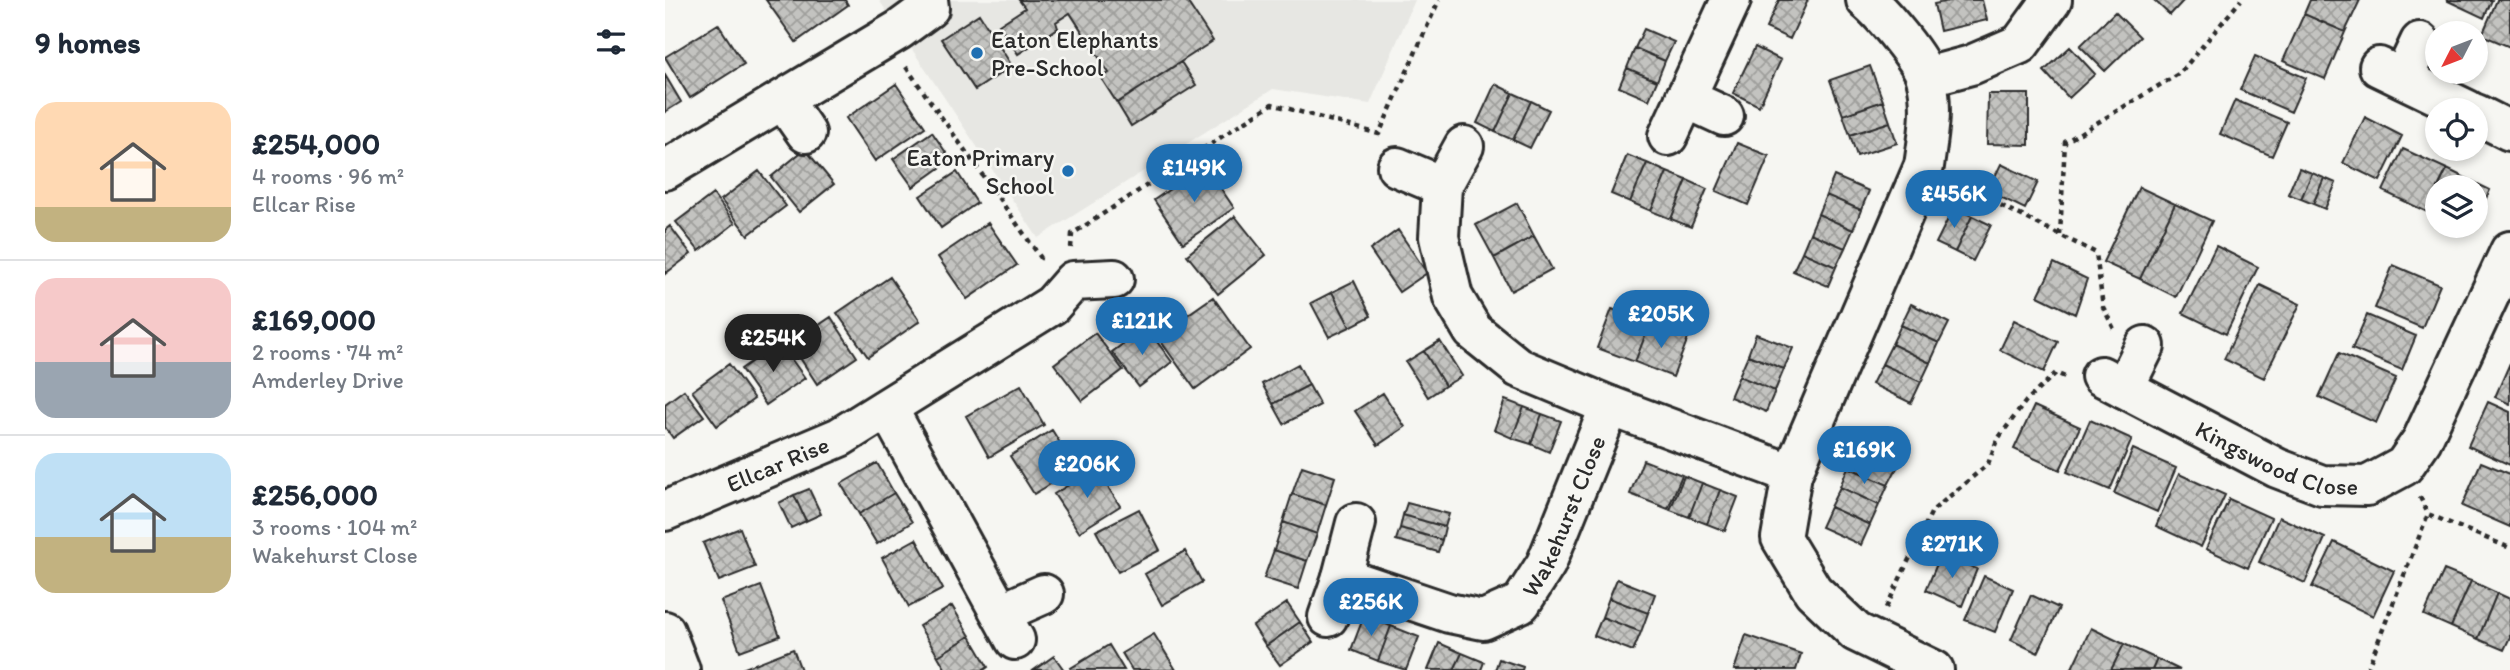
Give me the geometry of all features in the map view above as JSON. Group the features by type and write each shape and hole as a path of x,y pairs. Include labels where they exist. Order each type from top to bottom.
{"street":[{"path":"665,170 885,37 929,8 929,0"},
{"path":"1668,136 1731,0"},
{"path":"1866,0 1882,13 1926,76 1930,128 1924,166 1792,474 1781,538 1813,591 1856,632 1919,667"},
{"path":"1926,76 1971,65 2020,44 2052,0"},
{"path":"2420,42 2391,72 2444,98"},
{"path":"1685,98 1724,116"},
{"path":"783,100 806,133"},
{"path":"2488,120 2510,131"},
{"name":"Wakehurst Close","path":"1464,146 1442,186 1439,237 1453,297 1473,331 1519,368 1610,406 1792,474"},
{"path":"1397,167 1442,186"},
{"name":"Kingswood Close","path":"2112,382 2277,468 2322,485 2367,486 2404,466 2422,440 2447,393 2510,251"},
{"path":"1072,271 1114,279"},
{"name":"Ellcar Rise","path":"665,511 840,437 888,409 1052,304 1072,271"},
{"path":"2112,382 2145,346"},
{"name":"Wakehurst Close","path":"1342,578 1449,613 1483,620 1521,603 1546,564 1610,406"},
{"path":"888,409 1008,627 1044,594"},
{"path":"1328,617 1342,578 1356,523"},
{"path":"665,631 680,670"}],"path":[{"path":"885,37 1041,258 1072,271 1072,234 1272,104 1379,134 1439,0"},
{"path":"2060,235 2065,142 2181,73 2241,0"},
{"path":"1871,639 1932,511 1988,464 1997,440 2026,401 2056,373 2088,388 2112,382 2116,332 2103,307 2096,253 1924,166"},
{"path":"2404,466 2428,514 2510,548"},
{"path":"2367,670 2428,514"}],"shaded area":[{"name":"Eaton Primary School","path":"879,0 1415,0 1370,104 1273,89 1038,238"}],"building":[{"path":"766,0 845,0 848,5 796,42"},
{"path":"1019,0 1186,0 1213,41 1117,103 1101,78 1109,73 1070,13 1056,22 1058,28 1018,54 999,25 1025,8"},
{"path":"1779,0 1808,0 1790,39 1766,28"},
{"path":"1954,0 1982,0 1987,20 1940,31 1934,4"},
{"path":"2154,0 2184,0 2170,15"},
{"path":"2310,0 2360,0 2345,32 2304,14"},
{"path":"2446,0 2492,0 2484,18"},
{"path":"2497,0 2510,0 2510,47 2489,38 2488,21"},
{"path":"2115,12 2140,37 2105,71 2080,46"},
{"path":"979,14 1012,66 975,90 941,39"},
{"path":"2304,14 2345,32 2325,79 2283,61"},
{"path":"718,24 744,64 690,98 665,57"},
{"path":"1644,29 1674,42 1665,61 1635,48"},
{"path":"1755,47 1781,60 1759,106 1733,93"},
{"path":"2070,47 2095,74 2069,98 2044,71"},
{"path":"1635,48 1665,61 1657,81 1627,68"},
{"path":"2255,56 2306,78 2291,112 2240,90"},
{"path":"1181,62 1196,85 1131,126 1117,103"},
{"path":"1870,66 1883,101 1843,115 1830,80"},
{"path":"1627,68 1657,81 1649,100 1619,87"},
{"path":"665,75 681,102 665,112"},
{"path":"896,84 925,127 875,161 846,118"},
{"path":"1495,84 1513,93 1495,132 1477,123"},
{"path":"1513,93 1531,101 1513,140 1495,132"},
{"path":"1988,94 2029,94 2029,145 1987,144"},
{"path":"2235,100 2287,122 2272,156 2220,134"},
{"path":"1531,101 1549,110 1530,148 1513,140"},
{"path":"1883,101 1890,122 1850,135 1843,115"},
{"path":"2365,117 2402,136 2380,181 2343,163"},
{"path":"1890,122 1897,143 1857,156 1850,135"},
{"path":"932,132 951,160 913,187 893,159"},
{"path":"1737,143 1769,156 1748,205 1716,191"},
{"path":"805,149 834,184 799,212 771,177"},
{"path":"2403,149 2447,169 2444,175 2425,175 2425,211 2383,191"},
{"path":"1627,155 1647,163 1630,202 1611,194"},
{"path":"1647,163 1667,172 1651,211 1630,202"},
{"path":"2001,164 2038,182 2025,209 1988,191"},
{"path":"1205,165 1234,208 1183,243 1154,200"},
{"path":"2299,168 2312,173 2301,199 2288,194"},
{"path":"2447,169 2459,175 2444,175"},
{"path":"759,171 786,206 748,235 721,200"},
{"path":"957,172 977,203 941,228 920,196"},
{"path":"1667,172 1687,180 1671,219 1651,211"},
{"path":"2312,173 2324,178 2313,204 2301,199"},
{"path":"1834,176 1869,191 1861,210 1826,195"},
{"path":"2324,178 2336,183 2325,209 2313,204"},
{"path":"1687,180 1707,189 1691,227 1671,219"},
{"path":"2139,187 2175,204 2140,279 2103,262"},
{"path":"713,194 735,223 699,251 676,222"},
{"path":"1826,195 1861,210 1853,230 1818,214"},
{"path":"1517,203 1534,236 1494,258 1476,225"},
{"path":"2175,204 2212,221 2176,297 2140,279"},
{"path":"1954,207 1972,216 1955,252 1936,243"},
{"path":"1818,214 1853,230 1845,248 1810,233"},
{"path":"1235,216 1266,255 1218,294 1187,255"},
{"path":"1972,216 1991,225 1973,261 1955,252"},
{"path":"988,223 1017,265 967,299 938,257"},
{"path":"670,226 691,254 665,274 665,230"},
{"path":"1398,230 1427,273 1399,292 1370,250"},
{"path":"1810,233 1845,248 1836,267 1802,252"},
{"path":"1534,236 1552,269 1511,291 1494,258"},
{"path":"2216,246 2258,267 2226,334 2183,313"},
{"path":"1802,252 1836,267 1828,286 1793,271"},
{"path":"2054,263 2087,279 2075,314 2038,296"},
{"path":"2393,265 2440,285 2422,328 2375,308"},
{"path":"890,277 920,321 868,357 837,313"},
{"path":"1354,281 1371,316 1350,327 1332,292"},
{"path":"2260,285 2300,304 2264,378 2224,359"},
{"path":"1332,292 1350,327 1329,337 1311,303"},
{"path":"1213,297 1250,349 1195,389 1157,336"},
{"path":"1911,304 1949,323 1939,343 1901,325"},
{"path":"1612,309 1650,323 1635,362 1597,348"},
{"path":"2367,315 2416,336 2402,370 2352,349"},
{"path":"831,317 857,357 817,384 791,344"},
{"path":"2014,320 2058,342 2044,372 2000,350"},
{"path":"1650,323 1688,338 1673,377 1635,362"},
{"path":"1901,325 1939,343 1930,363 1892,344"},
{"path":"1146,327 1172,362 1139,387 1112,352"},
{"path":"1095,333 1123,370 1082,401 1054,364"},
{"path":"1756,334 1793,348 1784,369 1748,355"},
{"path":"1440,341 1462,376 1445,386 1424,351"},
{"path":"779,342 805,378 766,405 741,369"},
{"path":"1892,344 1930,363 1921,382 1882,364"},
{"path":"1424,351 1445,386 1428,397 1406,362"},
{"path":"2339,353 2396,378 2376,423 2319,397"},
{"path":"1748,355 1784,369 1775,391 1739,376"},
{"path":"2510,363 2510,404 2495,397"},
{"path":"729,364 754,399 717,426 692,391"},
{"path":"1298,364 1309,385 1273,404 1262,384"},
{"path":"1882,364 1921,382 1911,403 1872,384"},
{"path":"1739,376 1775,391 1766,412 1730,397"},
{"path":"1021,385 1044,425 989,457 966,416"},
{"path":"1309,385 1320,405 1284,424 1273,404"},
{"path":"684,390 704,416 673,438 665,427 665,404"},
{"path":"1383,393 1405,427 1378,445 1355,411"},
{"path":"1505,400 1524,407 1512,438 1494,430"},
{"path":"2488,402 2510,412 2510,465 2468,446"},
{"path":"2034,406 2080,427 2060,470 2014,449"},
{"path":"1524,407 1542,414 1531,444 1512,438"},
{"path":"1542,414 1561,421 1549,452 1531,444"},
{"path":"2090,420 2132,439 2110,490 2067,472"},
{"path":"1052,430 1076,469 1034,494 1010,456"},
{"path":"1858,447 1898,466 1888,485 1848,467"},
{"path":"2133,449 2176,468 2157,512 2114,493"},
{"path":"1643,460 1682,475 1668,509 1630,494"},
{"path":"2481,462 2510,474 2510,527 2462,506"},
{"path":"877,463 894,493 859,514 841,484"},
{"path":"1302,466 1335,477 1326,505 1292,494"},
{"path":"1848,467 1888,485 1879,505 1840,487"},
{"path":"1096,468 1120,506 1079,532 1054,494"},
{"path":"2179,474 2225,495 2201,547 2156,526"},
{"path":"1684,476 1702,483 1689,517 1670,510"},
{"path":"1702,483 1720,490 1707,524 1689,517"},
{"path":"1840,487 1879,505 1870,525 1830,507"},
{"path":"809,489 821,514 806,521 794,495"},
{"path":"1720,490 1738,497 1725,531 1707,524"},
{"path":"894,493 912,522 877,544 859,514"},
{"path":"1292,494 1326,505 1317,534 1283,522"},
{"path":"794,495 806,521 791,528 779,503"},
{"path":"2229,499 2271,518 2248,568 2206,549"},
{"path":"1407,503 1449,514 1445,527 1403,515"},
{"path":"1830,507 1870,525 1861,545 1821,527"},
{"path":"1139,509 1160,550 1118,572 1096,531"},
{"path":"1403,515 1445,527 1442,540 1400,528"},
{"path":"2279,517 2325,538 2305,583 2259,562"},
{"path":"1283,522 1317,534 1307,561 1274,550"},
{"path":"740,528 755,567 719,581 703,543"},
{"path":"1400,528 1442,540 1438,552 1396,540"},
{"path":"916,539 943,589 909,607 882,558"},
{"path":"2334,542 2394,571 2373,616 2312,587"},
{"path":"1274,550 1307,561 1298,589 1264,578"},
{"path":"1185,551 1202,582 1162,605 1145,574"},
{"path":"1941,554 1977,569 1962,606 1926,590"},
{"path":"2444,570 2471,581 2451,627 2424,615"},
{"path":"1984,576 2013,589 1995,632 1965,620"},
{"path":"1617,579 1655,594 1648,613 1609,598"},
{"path":"2471,581 2497,593 2478,639 2451,627"},
{"path":"761,586 780,636 740,651 721,601"},
{"path":"2497,593 2510,599 2510,637 2504,650 2478,639"},
{"path":"2031,595 2059,608 2038,653 2011,640"},
{"path":"1609,598 1648,613 1641,632 1602,617"},
{"path":"1287,603 1300,622 1266,646 1253,626"},
{"path":"952,606 970,636 938,656 919,626"},
{"path":"1364,616 1391,626 1378,661 1351,650"},
{"path":"1602,617 1641,632 1633,651 1594,636"},
{"path":"1300,622 1313,642 1280,665 1266,646"},
{"path":"1391,626 1419,637 1406,670 1378,661"},
{"path":"2091,628 2124,644 2111,670 2071,670"},
{"path":"1154,634 1176,670 1132,670 1122,653"},
{"path":"1746,635 1801,654 1796,670 1734,670"},
{"path":"970,636 988,667 984,670 946,670 938,656"},
{"path":"1439,643 1462,653 1454,670 1428,670"},
{"path":"2124,644 2157,659 2152,670 2111,670"},
{"path":"1109,645 1124,670 1072,670 1071,668"},
{"path":"793,649 801,670 742,670 742,669"},
{"path":"1462,653 1484,662 1481,670 1454,670"},
{"path":"1054,656 1064,670 1034,670"},
{"path":"1499,659 1523,667 1522,670 1495,670"},
{"path":"2157,659 2180,670 2152,670"}],"place":[{"name":"Eaton Elephants Pre-School","path":"977,53"},
{"name":"Eaton Primary School","path":"1068,171"}]}
